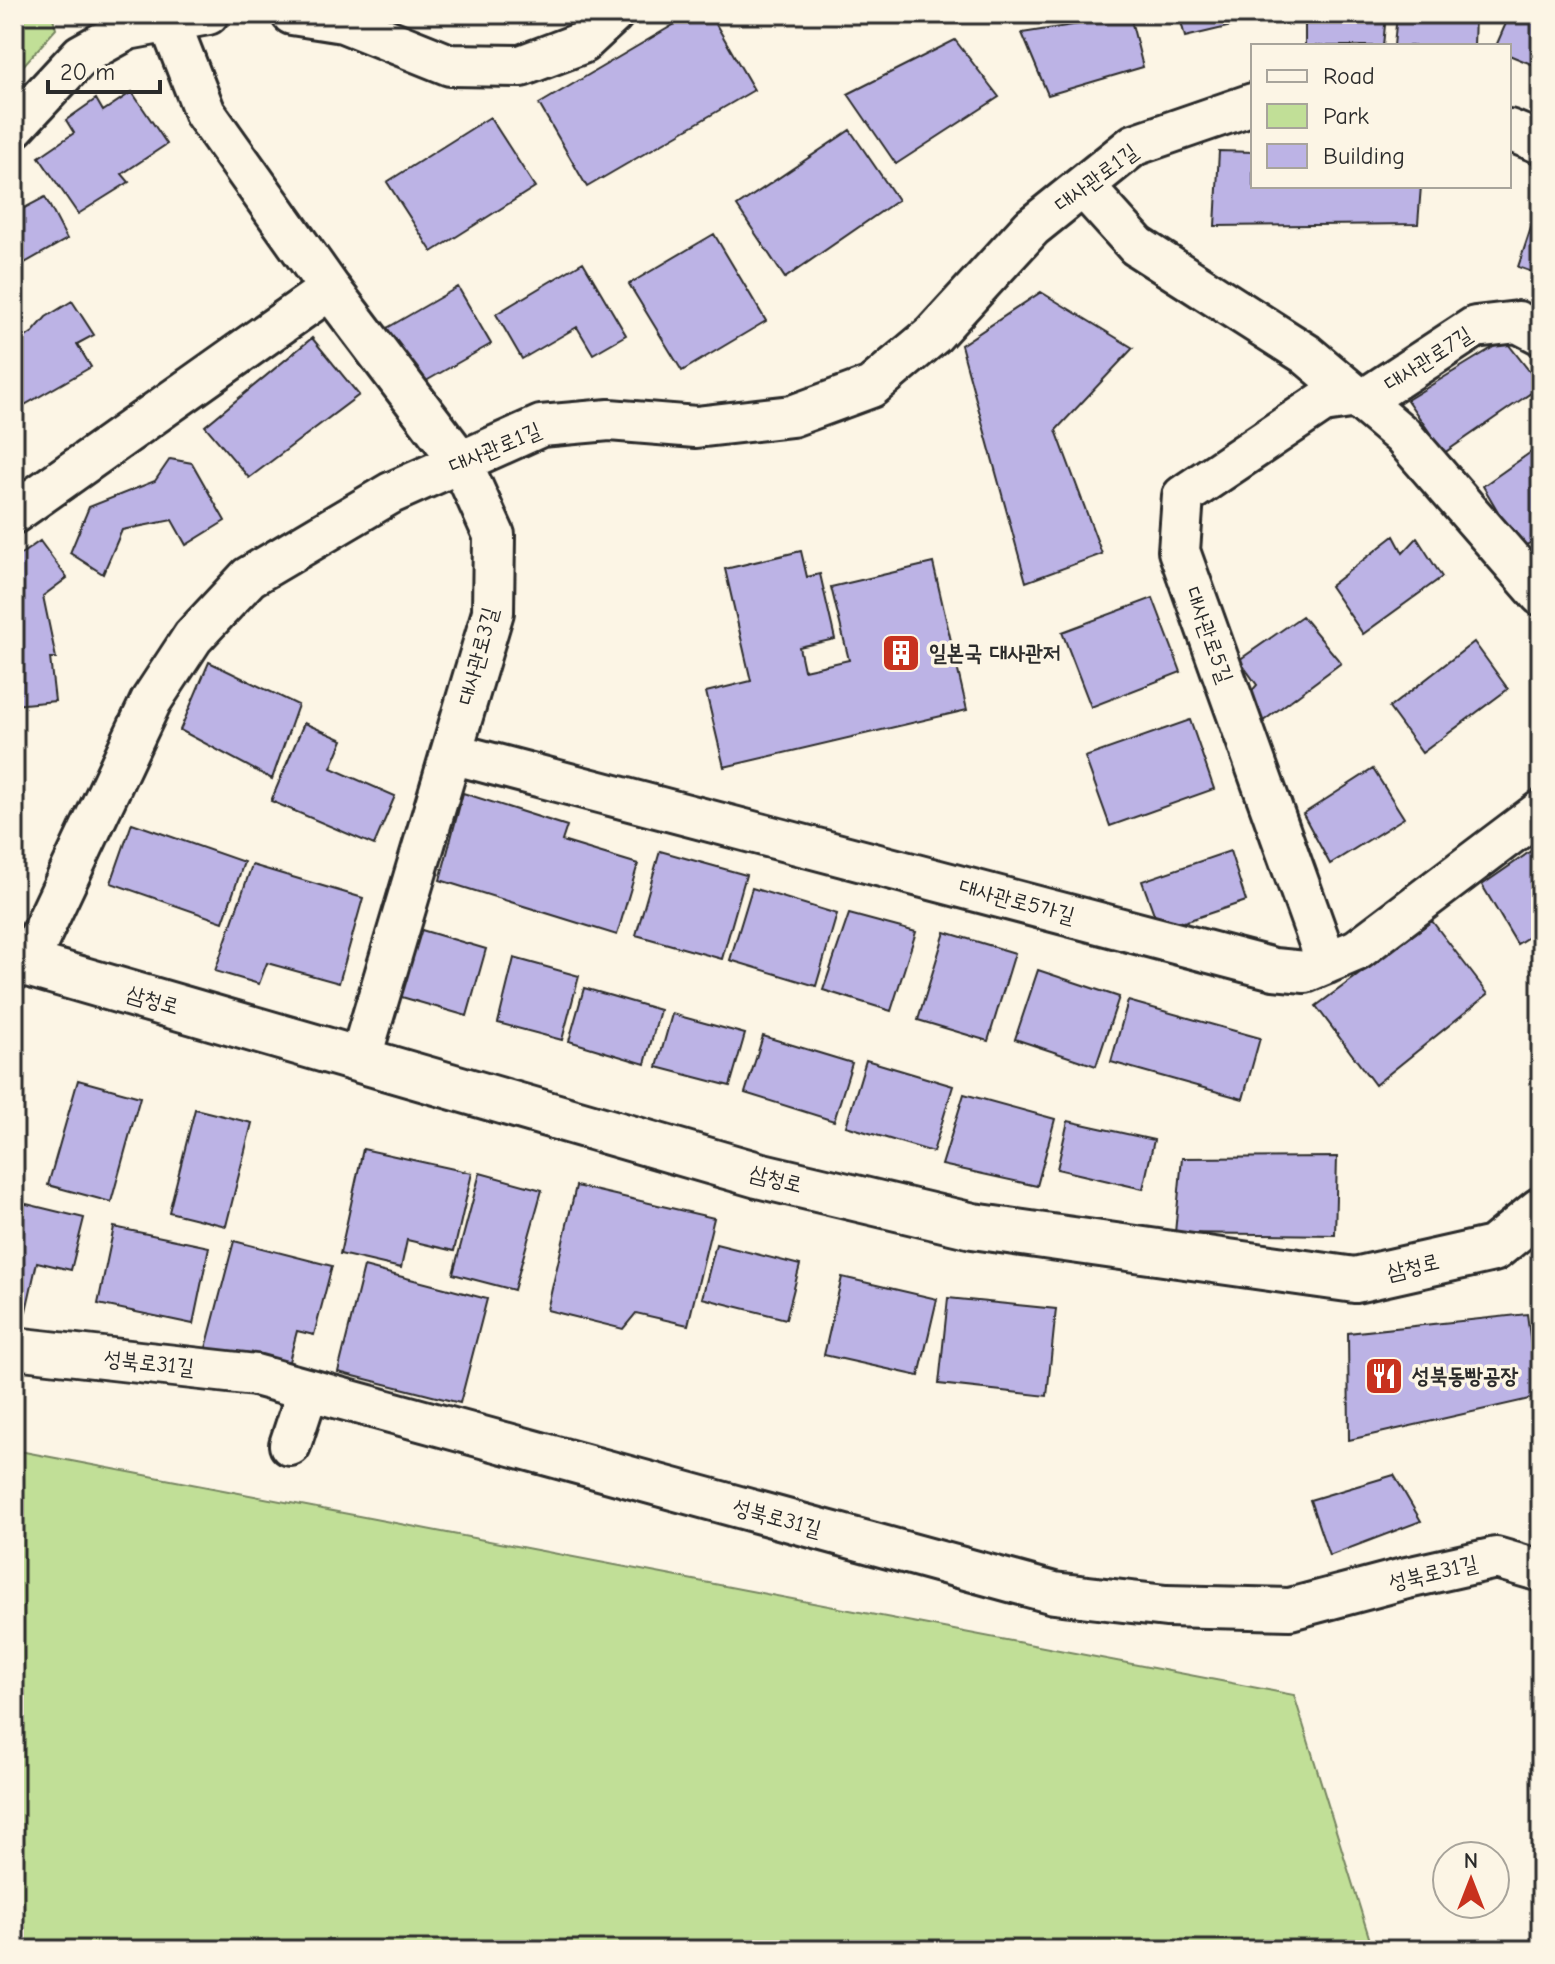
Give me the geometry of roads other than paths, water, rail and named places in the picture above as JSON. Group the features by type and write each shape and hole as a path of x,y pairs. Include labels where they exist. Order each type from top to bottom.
{"street":[{"path":"14,127 81,55 128,29 208,14"},
{"path":"292,14 343,22 450,65 521,66 582,43 613,14"},
{"name":"대사관로3길","path":"169,21 205,113 330,289 461,462 494,535 493,612 360,1060"},
{"name":"대사관로1길","path":"20,962 151,701 193,637 249,577 391,493 541,426 609,420 696,427 792,416 871,387 933,335 1032,227 1134,145 1251,105"},
{"path":"1511,131 1541,143"},
{"path":"1083,186 1137,246 1306,354 1402,435 1541,595"},
{"path":"14,513 330,289"},
{"name":"대사관로7길","path":"1359,399 1475,327 1518,322 1541,334"},
{"name":"대사관로5길","path":"1327,963 1179,551 1183,496 1323,402 1359,399"},
{"name":"대사관로5가길","path":"451,753 1274,969 1305,972 1357,950 1541,811"},
{"name":"삼청로","path":"20,962 758,1175 973,1226 1355,1280 1493,1249 1541,1210"},
{"name":"성북로31길","path":"14,1348 255,1375 1054,1593 1166,1606 1290,1609 1496,1558 1541,1571"},
{"path":"290,1445 308,1390"}],"place":[{"name":"일본국 대사관저","path":"901,653"},
{"name":"성북동빵공장","path":"1384,1376"}]}
